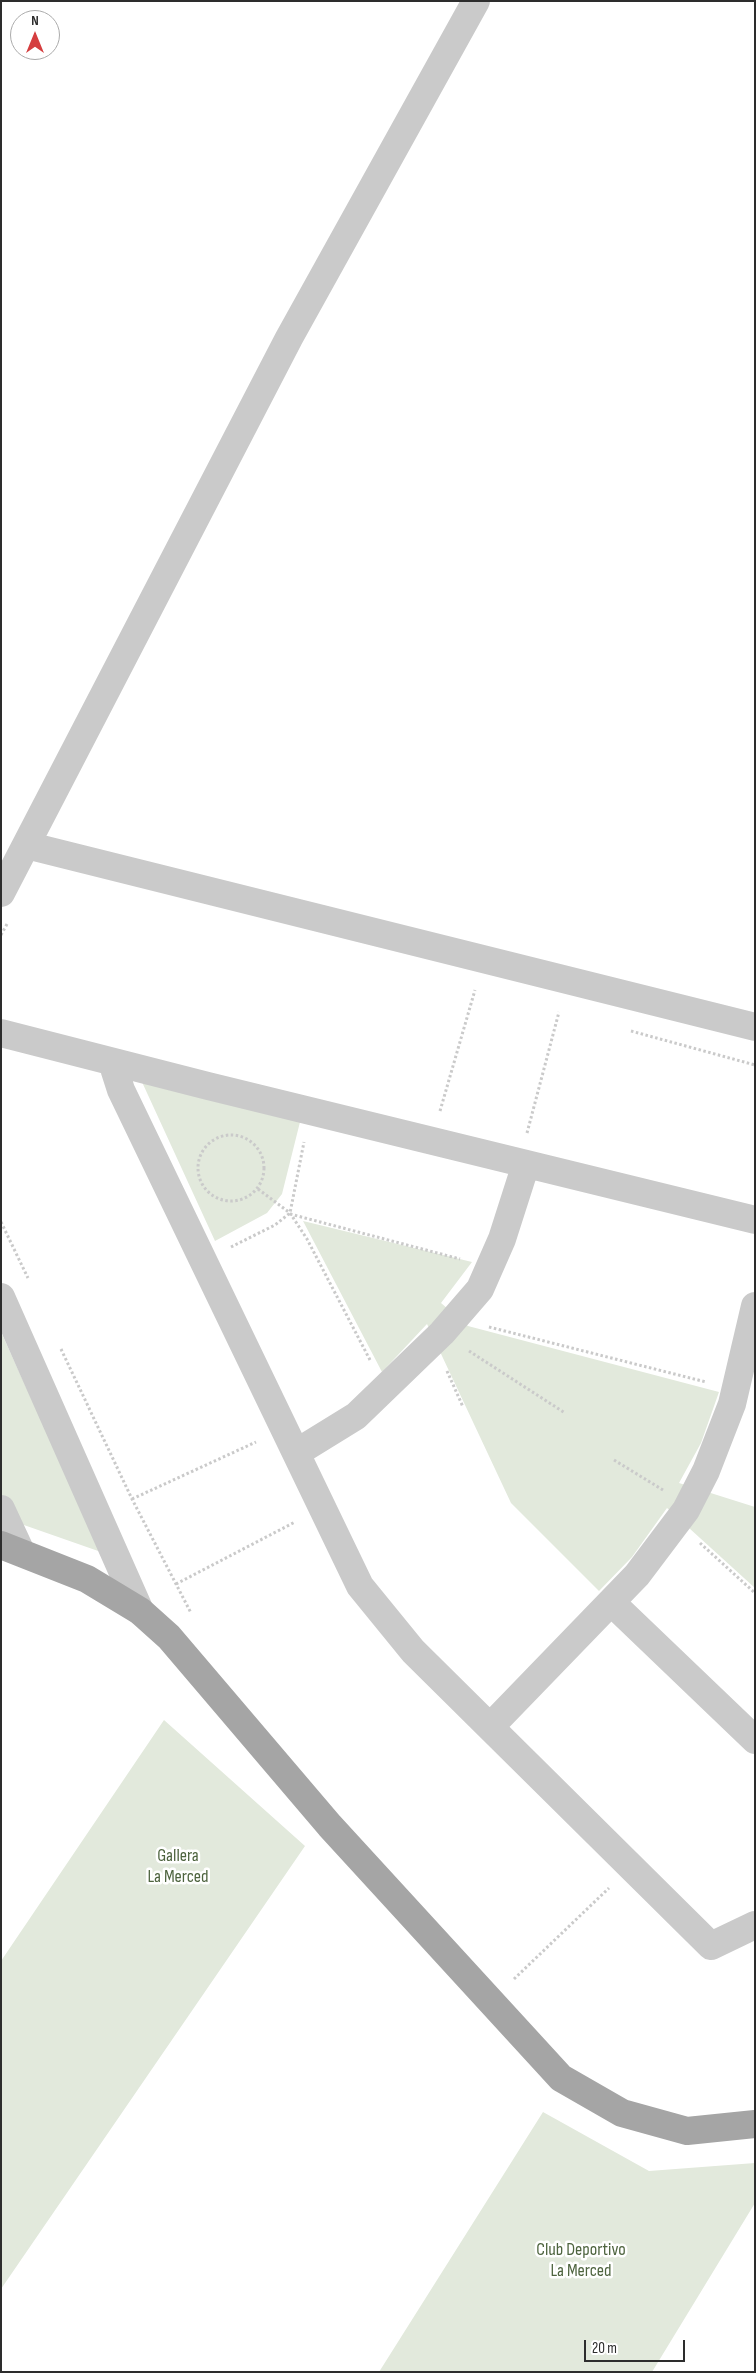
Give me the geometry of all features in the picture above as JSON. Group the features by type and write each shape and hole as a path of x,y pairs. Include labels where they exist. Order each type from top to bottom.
{"main road":[{"path":"11,1549 87,1579 140,1611 168,1637 330,1826 561,2078 622,2113 687,2131 755,2124"}],"street":[{"path":"1,893 289,338 476,1"},
{"path":"26,845 755,1027"},
{"path":"1,1033 755,1220"},
{"path":"112,1062 121,1090 360,1586 413,1651 711,1946 755,1925"},
{"path":"296,1453 356,1416 400,1375 480,1289 502,1239 522,1163"},
{"path":"1,1297 140,1611"},
{"path":"490,1727 637,1575 674,1508 686,1510 741,1397 755,1306"},
{"path":"1,1509 11,1549"},
{"path":"611,1602 755,1740"}],"path":[{"path":"437,1121 476,989"},
{"path":"522,1163 559,1012"},
{"path":"236,1135 249,1140 259,1150 264,1163 264,1177 258,1189 248,1197 235,1201 222,1200 210,1194 203,1185 199,1174 199,1163 203,1152 210,1143 222,1137 236,1135"},
{"path":"258,1189 290,1213 307,1239 372,1363"},
{"path":"228,1249 275,1225 290,1213"},
{"path":"290,1213 462,1260"},
{"path":"1,1222 31,1284"},
{"path":"455,1318 741,1397"},
{"path":"60,1347 132,1500 192,1616"},
{"path":"465,1348 565,1414"},
{"path":"132,1500 285,1429"},
{"path":"614,1460 674,1508 755,1593"},
{"path":"176,1584 297,1521"},
{"path":"508,1985 631,1867"}],"green space":[{"path":"142,1082 300,1122 282,1194 267,1213 215,1241"},
{"path":"303,1221 472,1262 441,1303 468,1326 719,1392 701,1443 679,1483 755,1507 755,1588 667,1508 632,1557 599,1591 511,1503 427,1324 382,1372"},
{"path":"1,1332 101,1552 1,1517"},
{"name":"Gallera La Merced","path":"164,1720 305,1846 1,2289 1,1961"},
{"name":"Club Deportivo La Merced","path":"543,2112 649,2171 755,2163 755,2203 652,2372 379,2372"}]}
